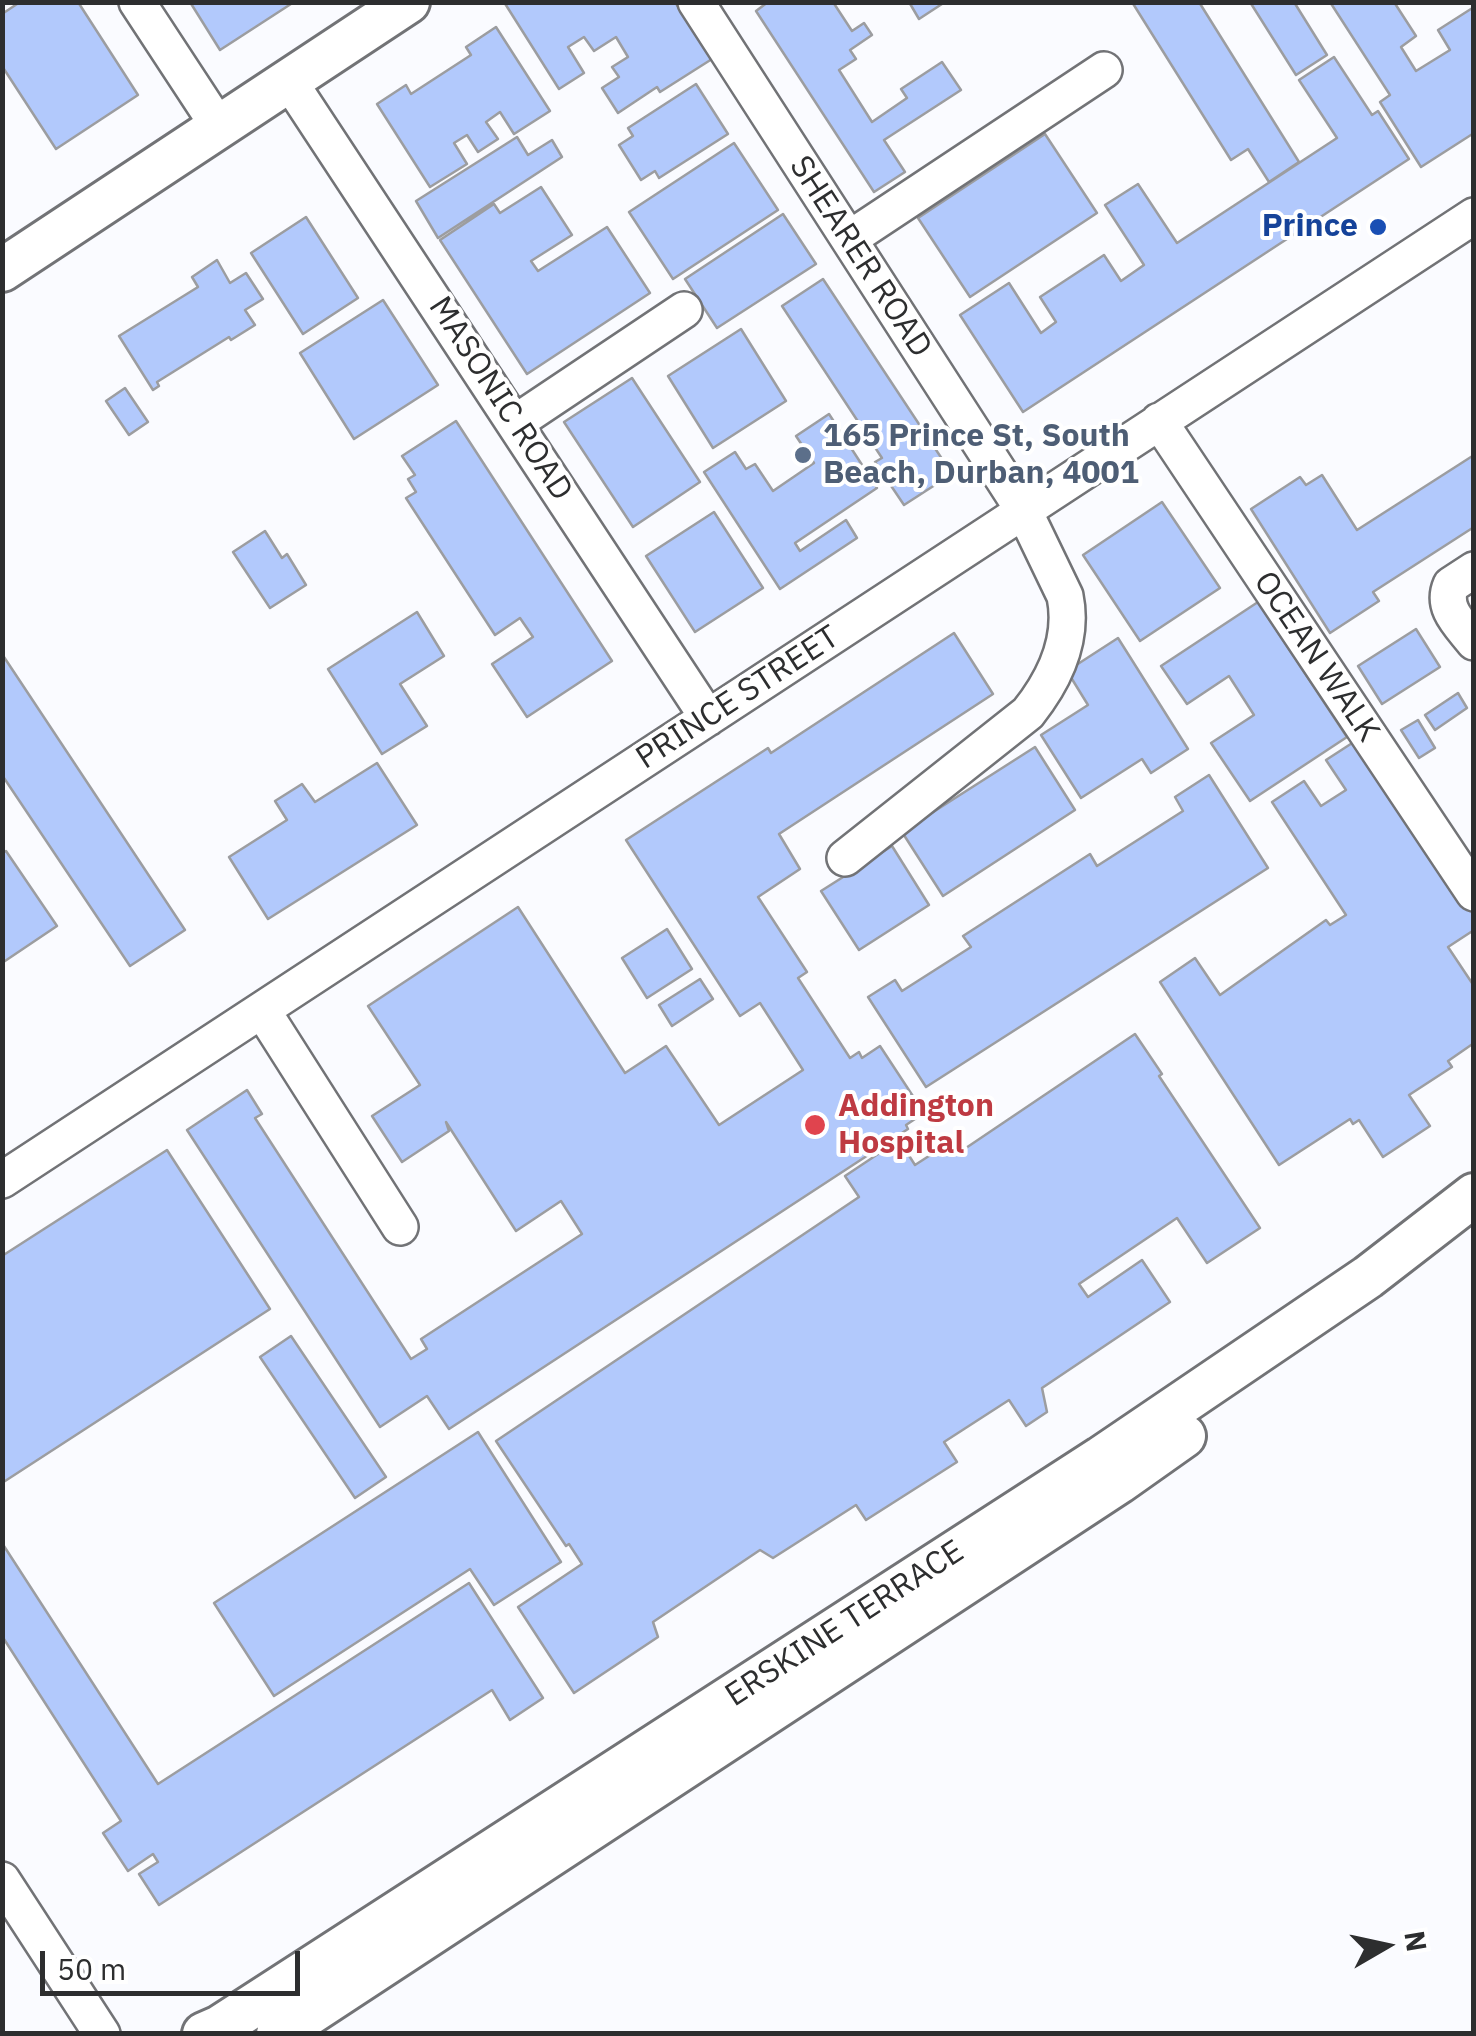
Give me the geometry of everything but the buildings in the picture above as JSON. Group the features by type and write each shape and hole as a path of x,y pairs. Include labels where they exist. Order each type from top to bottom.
{"main road":[{"path":"2,270 408,2"},
{"name":"ERSKINE TERRACE","path":"204,2034 1110,1470 1474,1195"},
{"name":"ERSKINE TERRACE","path":"278,2034 1110,1470 1474,1230"}],"street":[{"path":"137,2 219,127"},
{"name":"SHEARER ROAD","path":"696,2 1024,511 1065,596 1068,612 1063,648 1049,687 1028,713 844,858"},
{"path":"849,240 1104,70"},
{"name":"MASONIC ROAD","path":"289,82 708,718"},
{"name":"PRINCE STREET","path":"2,1180 1474,216"},
{"path":"516,423 684,310"},
{"name":"OCEAN WALK","path":"1159,421 1474,892"},
{"path":"1474,570 1451,585 1447,600 1453,615 1474,642"},
{"path":"262,1010 400,1227"},
{"path":"2,1880 102,2034"}],"place":[{"name":"Prince","path":"1378,227"},
{"name":"165 Prince St, South Beach, Durban, 4001","path":"803,455"},
{"name":"Addington Hospital","path":"815,1125"}]}
